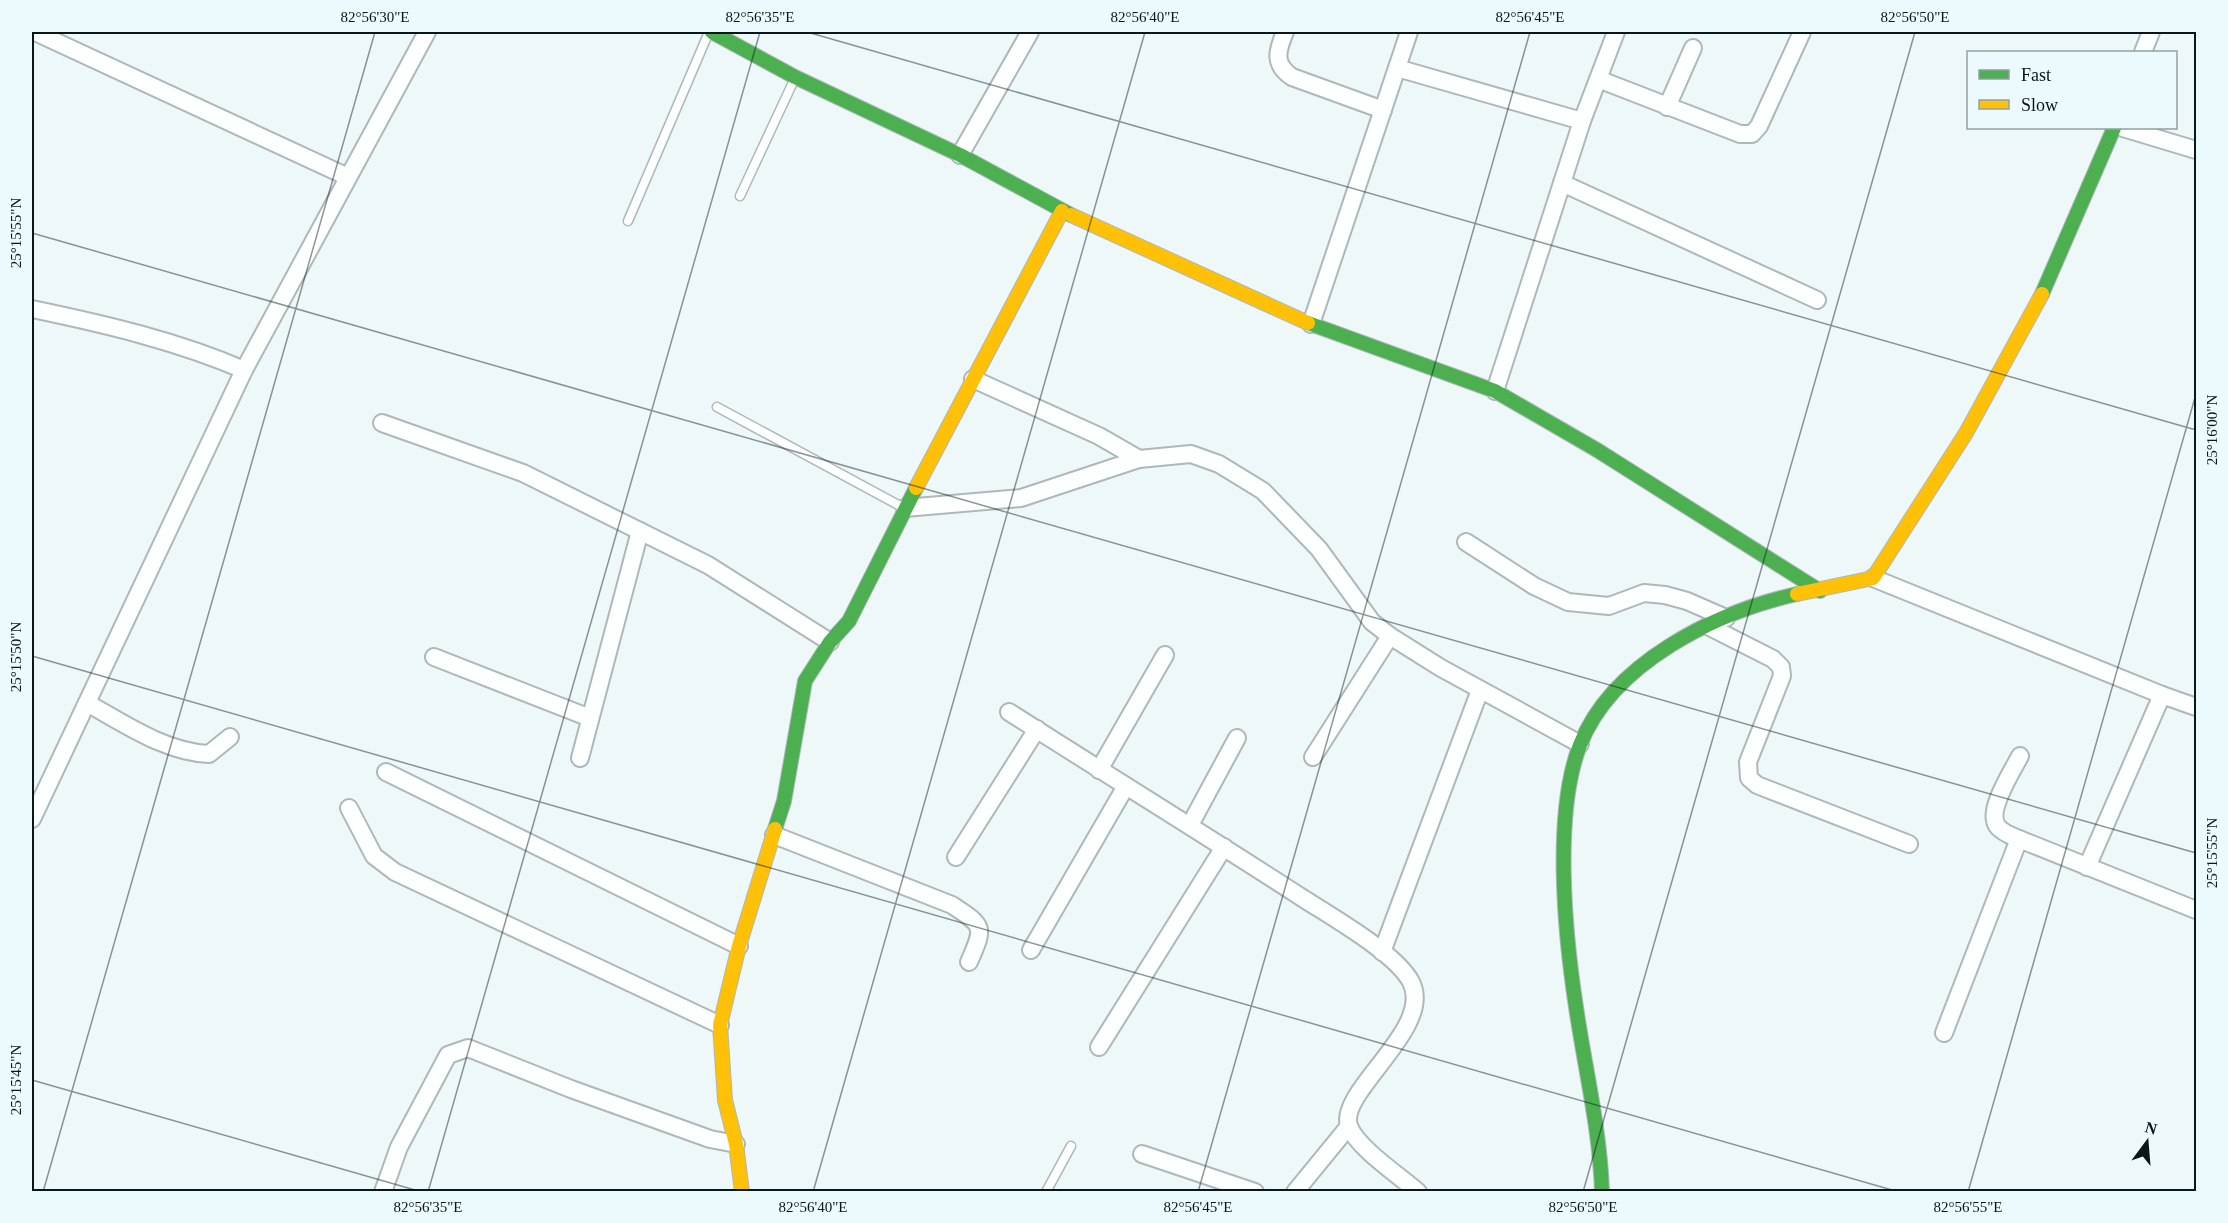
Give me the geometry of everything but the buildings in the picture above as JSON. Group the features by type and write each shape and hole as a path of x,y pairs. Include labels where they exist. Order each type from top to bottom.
{"street":[{"path":"35,32 348,177"},
{"path":"32,819 244,370 427,32"},
{"path":"711,32 795,77 960,155 1062,211 1311,324 1495,391 1598,450 1820,591"},
{"path":"960,155 1030,32"},
{"path":"1285,32 1278,48 1277,62 1282,70 1292,77 1383,110"},
{"path":"1311,324 1409,32"},
{"path":"1495,391 1582,121 1616,32"},
{"path":"1598,79 1740,134 1752,134 1759,126 1802,32"},
{"path":"2143,51 2151,32"},
{"path":"1667,107 1693,48"},
{"path":"1397,68 1582,121"},
{"path":"1873,578 1966,433 2047,285 2114,129"},
{"path":"2125,129 2196,150"},
{"path":"1562,183 1817,300"},
{"path":"742,1191 736,1144 725,1100 720,1025 739,946 784,801 805,681 830,642 849,621 905,508 1062,211"},
{"path":"32,309 92,321 188,349 244,370"},
{"path":"973,379 1098,436 1139,459"},
{"path":"382,423 524,473 708,565 830,642"},
{"path":"905,508 1021,498 1139,459 1191,454 1219,464 1263,491 1318,549 1372,622 1390,636 1480,690 1580,744"},
{"path":"580,758 640,531"},
{"path":"1466,542 1534,586 1568,602 1609,606 1644,594 1665,595 1687,601 1726,618"},
{"path":"1602,1191 1602,1159 1572,982 1566,886 1568,796 1580,744 1608,699 1638,668 1708,626 1767,602 1873,578 2196,707"},
{"path":"1708,626 1765,655 1781,667 1782,676 1748,762 1749,778 1757,785 1909,844"},
{"path":"1313,757 1390,636"},
{"path":"1099,770 1165,655"},
{"path":"434,657 590,718"},
{"path":"1382,952 1480,690"},
{"path":"2087,867 2162,695"},
{"path":"87,703 158,741 190,753 209,754 230,737"},
{"path":"1010,712 1224,847 1382,952 1406,974 1413,986 1413,1013 1388,1057 1352,1105 1348,1116 1349,1126 1362,1143 1418,1191"},
{"path":"957,857 1037,729"},
{"path":"1190,825 1237,738"},
{"path":"2020,756 1994,808 1994,818 1998,826 2019,839 2196,910"},
{"path":"386,772 739,946"},
{"path":"1031,950 1126,786"},
{"path":"349,808 374,856 395,872 720,1025"},
{"path":"774,835 952,905 978,922 981,929 980,938 969,962"},
{"path":"1944,1033 2019,839"},
{"path":"1099,1047 1224,847"},
{"path":"383,1191 399,1147 448,1055 468,1048 710,1139 736,1144"},
{"path":"1295,1191 1349,1126"},
{"path":"1142,1154 1219,1186 1255,1191"}],"lane":[{"path":"628,221 711,32"},
{"path":"740,196 795,77"},
{"path":"717,407 905,508"},
{"path":"1046,1191 1071,1146"}],"traffic: fast":[{"path":"712,32 795,77 960,155 1071,215"},
{"path":"2042,294 2114,129"},
{"path":"1308,323 1495,391 1597,450 1820,591"},
{"path":"775,829 784,801 805,681 830,642 849,621 916,488"},
{"path":"1602,1192 1592,1099 1576,1007 1565,911 1566,805 1580,745 1595,716 1616,689 1641,666 1701,628 1766,602 1797,594"}],"traffic: slow":[{"path":"916,488 1062,211"},
{"path":"1071,215 1308,323"},
{"path":"1797,594 1873,578 1966,433 2042,294"},
{"path":"742,1192 736,1144 725,1100 720,1025 739,946 775,829"}]}
